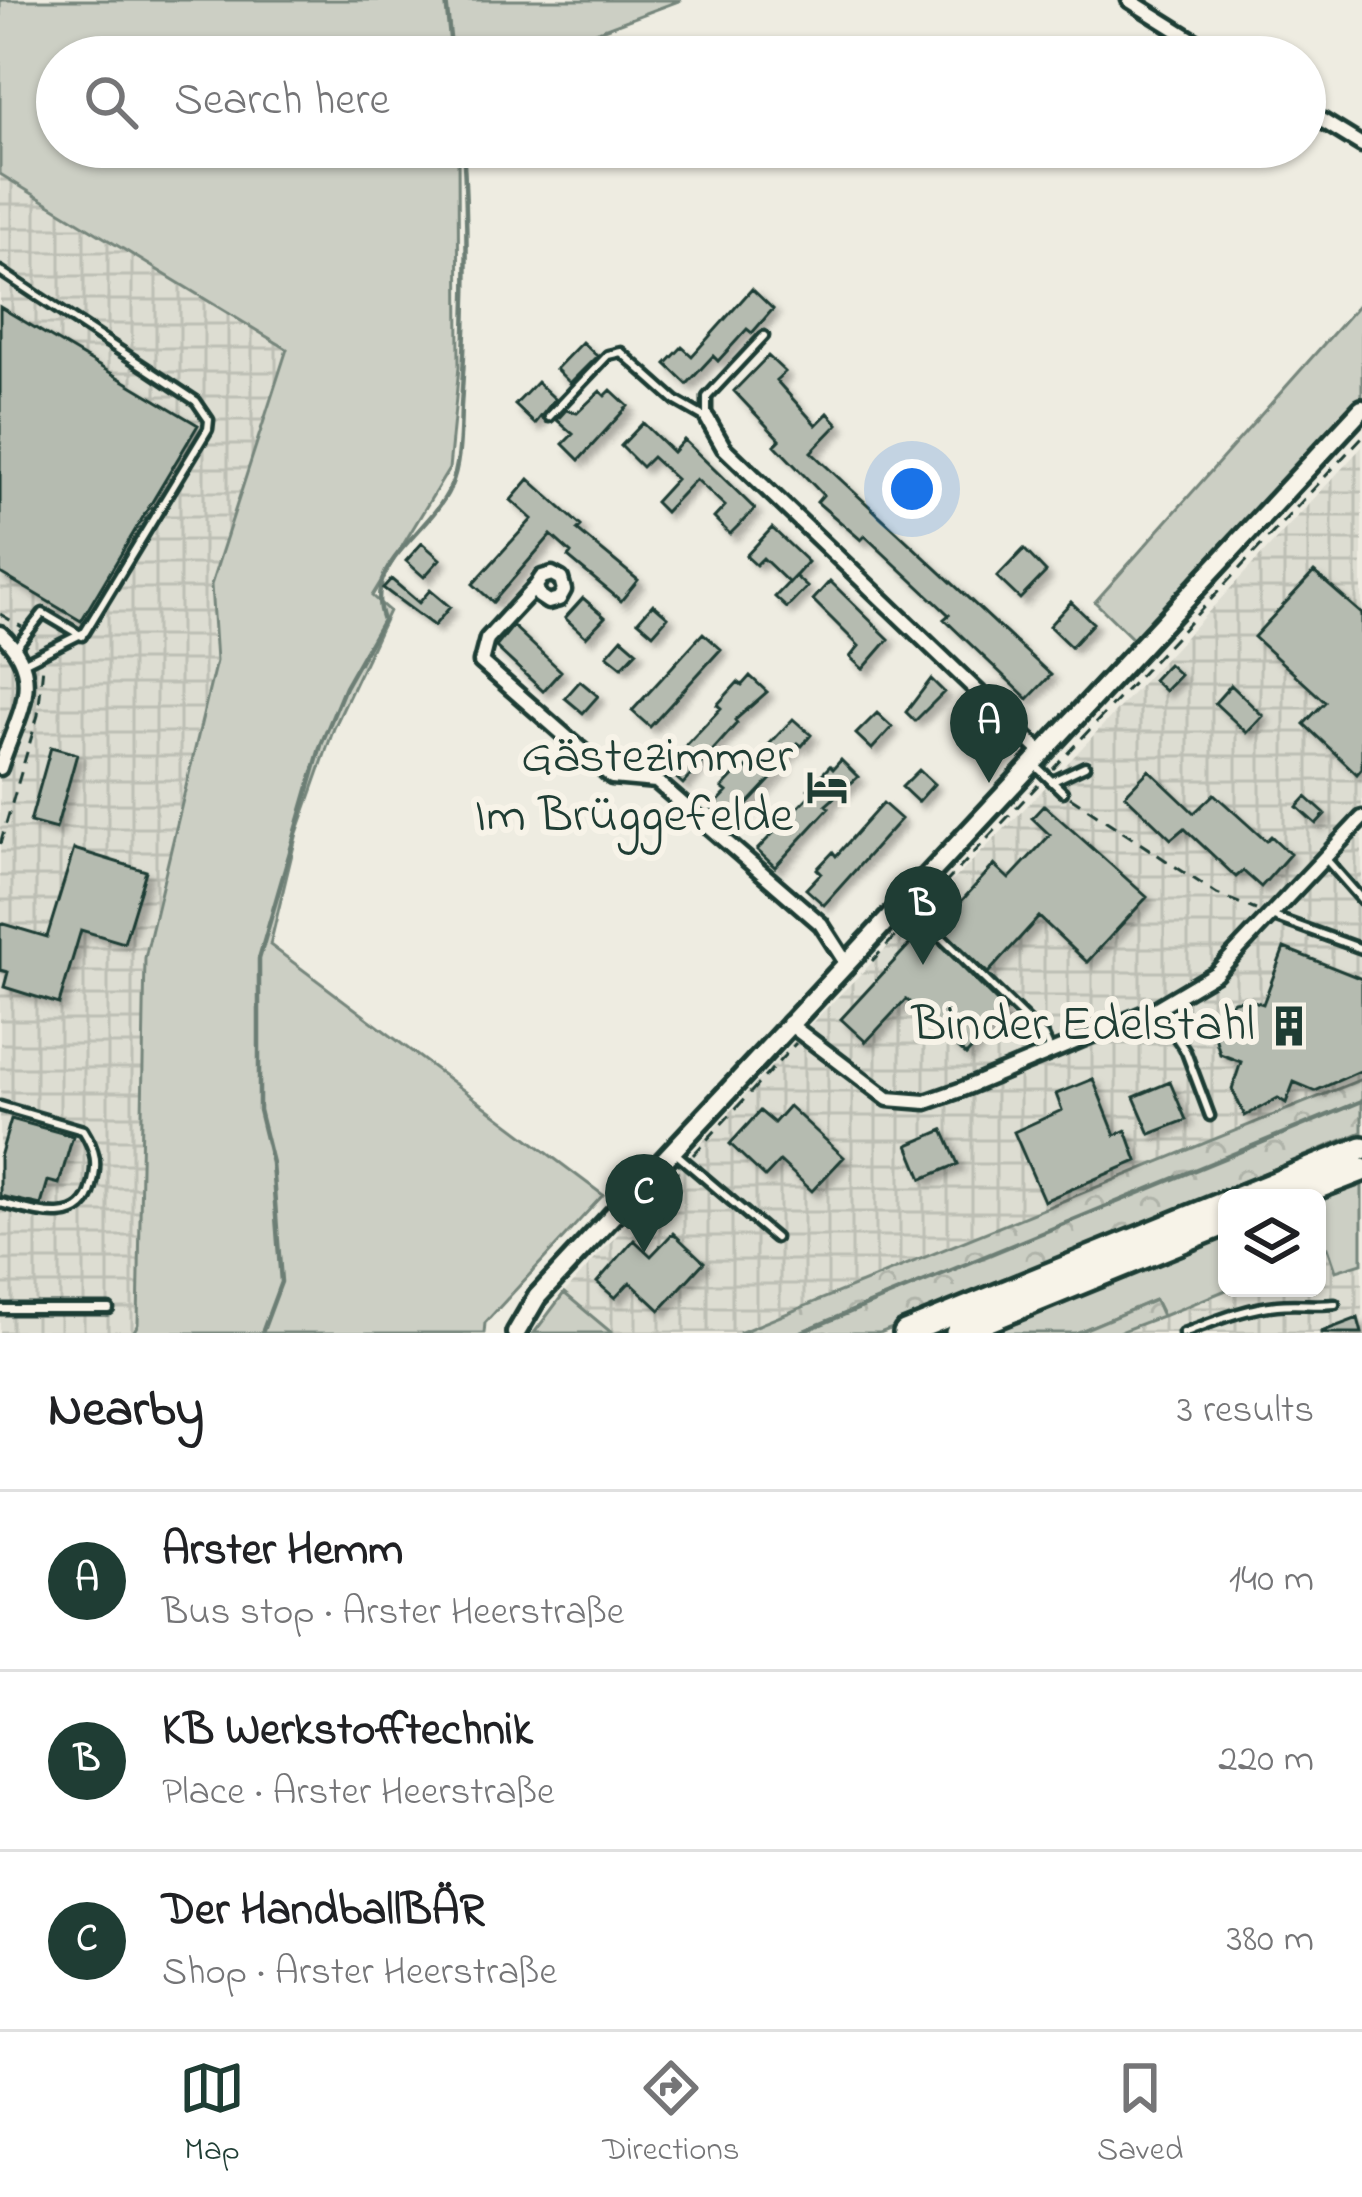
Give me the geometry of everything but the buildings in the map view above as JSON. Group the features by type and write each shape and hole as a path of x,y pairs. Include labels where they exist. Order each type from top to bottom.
{"highway":[{"path":"1260,1189 1362,1148"},
{"path":"1312,1189 1362,1170"},
{"path":"905,1333 1218,1206"},
{"path":"957,1333 1218,1227"}],"street":[{"path":"1129,0 1186,36"},
{"path":"1326,123 1362,145"},
{"path":"516,1333 529,1306 679,1156 788,1023 853,968 1043,768 1362,409"},
{"path":"707,418 724,448 1043,768"},
{"path":"536,586 487,640 481,662 612,777 656,781 821,924 835,951 853,968"},
{"path":"0,634 25,662 26,692 1,763"},
{"path":"788,1023 888,1099 926,1102 1156,1008 1216,973 1362,818"}],"lane":[{"path":"0,271 128,353 208,414 208,429 82,637 54,645 25,662"},
{"path":"550,417 608,355 621,352 676,401 707,418 707,397 764,336"},
{"path":"16,647 43,613 82,637"},
{"path":"1043,768 1085,766"},
{"path":"1043,768 1063,792"},
{"path":"1325,858 1362,900"},
{"path":"1271,916 1362,949"},
{"path":"937,933 1044,1037 1052,1052"},
{"path":"1156,1008 1186,1052 1210,1116"},
{"path":"0,1106 83,1130 98,1162 91,1195 76,1210 54,1216 0,1203"},
{"path":"679,1156 775,1238"},
{"path":"1183,1333 1279,1304 1335,1304"},
{"path":"0,1309 109,1309"}],"path":[{"path":"853,968 1362,437"},
{"path":"1063,792 1217,893 1271,916"},
{"path":"626,1226 679,1156 804,1035"}],"shaded area":[{"path":"0,174 287,349 211,585 216,661 145,958 138,1324 133,1333 0,1333"},
{"path":"1362,447 1362,1079 739,1333 612,1333 564,1293 799,1036 1038,795"},
{"path":"1326,1249 1336,1271 1362,1263 1362,1333 1117,1333 1218,1293 1218,1297 1326,1297"}],"green space":[{"path":"0,0 681,0 585,36 36,36 36,168 458,168 459,367 449,469 372,596 389,611 334,728 297,833 270,945 603,1195 485,1323 484,1333 133,1333 138,1324 145,958 216,661 211,585 287,349 0,174"},
{"path":"1362,301 1362,400 1135,641 1095,602"},
{"path":"1362,1079 1362,1132 935,1311 880,1333 739,1333"},
{"path":"1362,1185 1362,1263 1336,1271 1326,1249 1326,1198"},
{"path":"1218,1240 1218,1293 1163,1316 1155,1300 1076,1333 991,1333"},
{"path":"564,1293 612,1333 534,1333"},
{"path":"1155,1300 1162,1316 1117,1333 1076,1333"}],"waterway":[{"path":"446,0 450,36"},
{"path":"262,1333 281,1282 272,1163 259,1110 259,959 321,745 345,687 383,620 382,582 401,550 440,505 456,469 466,309 464,168"},
{"path":"799,1333 1362,1101"}],"place":[{"name":"Arster Hemm","path":"989,783"},
{"name":"Gästezimmer Im Brüggefelde","path":"827,787"},
{"name":"KB Werkstofftechnik","path":"923,965"},
{"name":"Binder Edelstahl","path":"1289,1026"},
{"name":"Der HandballBÄR","path":"644,1253"}]}
